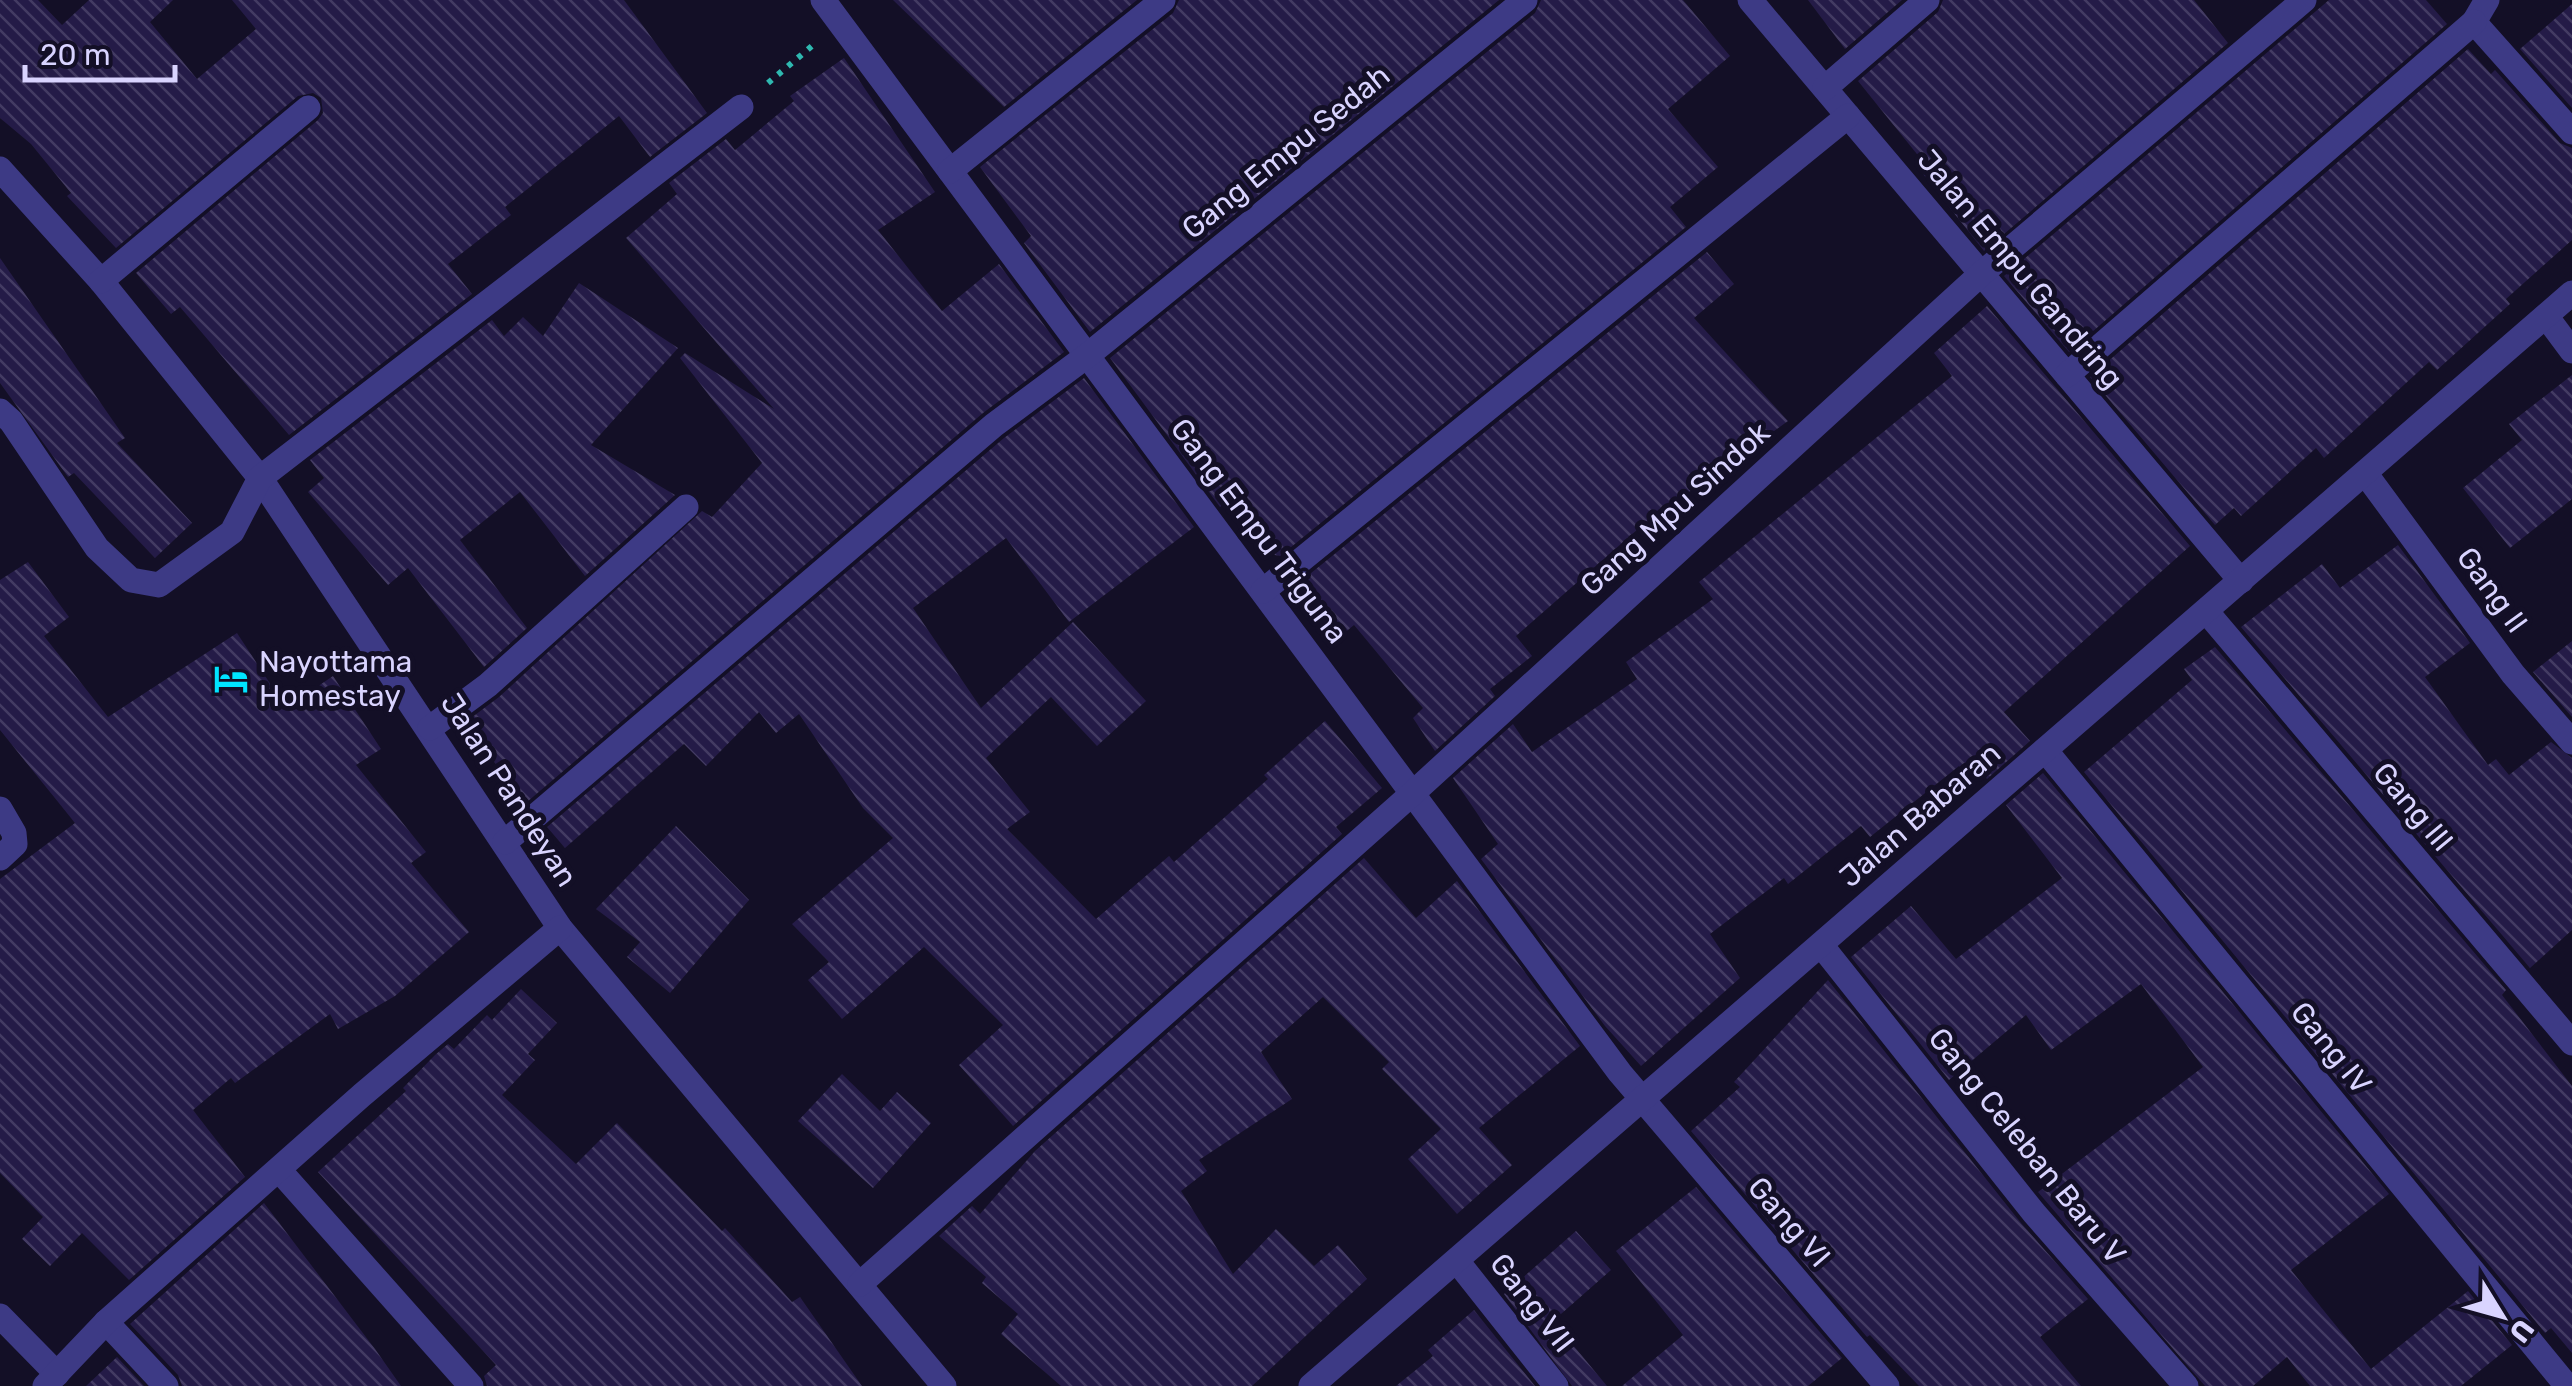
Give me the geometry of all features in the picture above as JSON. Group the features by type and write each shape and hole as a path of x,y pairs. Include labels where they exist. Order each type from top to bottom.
{"street":[{"name":"Gang Empu Triguna","path":"823,0 1642,1100"},
{"path":"950,171 1163,0"},
{"name":"Gang Empu Sedah","path":"505,842 978,438 1088,355 1524,0"},
{"name":"Jalan Empu Gandring","path":"1750,0 2241,581"},
{"path":"1825,88 1928,0"},
{"name":"Gang Mpu Sindok","path":"860,1284 1413,792 1981,274 2304,0"},
{"path":"2067,375 2480,11 2572,132"},
{"path":"0,411 12,420 96,548 131,580 159,585 232,532 260,478 741,107"},
{"path":"101,281 308,108"},
{"path":"1263,591 1848,116"},
{"name":"Jalan Pandeyan","path":"0,170 101,281 260,478 560,928 944,1386"},
{"name":"Jalan Babaran","path":"1311,1386 2572,293"},
{"path":"2546,316 2572,351"},
{"name":"Gang II","path":"2365,472 2513,674 2572,742"},
{"path":"430,728 488,685 686,507"},
{"name":"Gang III","path":"2206,611 2572,1044"},
{"name":"Gang IV","path":"2045,750 2567,1386"},
{"path":"0,809 15,844 0,858"},
{"path":"0,1316 51,1380 106,1322 560,928"},
{"name":"Gang Celeban Baru V","path":"1821,944 2034,1212 2186,1386"},
{"name":"Gang VI","path":"1642,1100 1887,1386"},
{"path":"279,1170 471,1386"},
{"name":"Gang VII","path":"1457,1260 1556,1386"},
{"path":"106,1322 166,1386"}],"path":[{"path":"741,107 840,23"}],"building":[{"path":"0,0 38,0 62,25 89,0 173,0 150,22 197,79 256,29 232,0 624,0 707,113 650,157 619,116 505,207 511,215 448,264 472,294 289,435 180,307 171,314 136,273 318,120 323,113 321,98 313,93 298,96 116,248 67,196 71,193 31,144 0,118"},
{"path":"893,0 1137,0 1004,107"},
{"path":"1179,0 1499,0 1090,332 1024,243 1031,236 980,167 1173,13"},
{"path":"1541,0 1683,0 1730,56 1668,109 1718,167 1670,207 1686,227 1280,556 1275,555 1231,499 1220,507 1110,358 1535,13"},
{"path":"1808,0 1902,0 1845,49"},
{"path":"1943,0 2194,0 2228,43 1984,251 1923,174 1929,169 1858,81 1938,12"},
{"path":"2329,0 2426,0 2447,24 2069,352 2004,276"},
{"path":"2572,4 2572,108 2520,49"},
{"path":"2468,49 2491,74 2495,70 2560,143 2572,148 2572,240 2506,299 2510,304 2437,370 2429,362 2324,458 2316,448 2241,516 2234,508 2215,525 2090,377"},
{"path":"844,58 935,192 878,230 942,311 999,264 1064,352 983,413 527,802 463,724 499,697 702,511 712,517 762,463 680,358 685,353 774,409 626,238 677,194 669,183 726,139 735,150 794,101 790,96"},
{"path":"1707,252 1734,284 1694,318 1788,421 1671,505 1675,510 1643,535 1638,529 1516,636 1532,656 1490,689 1495,696 1435,751 1413,718 1423,708 1354,625 1343,634 1300,582"},
{"path":"0,258 125,438 117,443 192,523 155,558 74,473 68,477 0,383"},
{"path":"579,283 678,348 591,445 675,495 585,576 520,492 460,540 527,628 484,667 408,568 388,585 308,492 324,478 310,460 492,320 504,336 523,317 543,336"},
{"path":"1987,306 2190,546 2004,712 2030,741 1987,779 1978,768 1968,776 1959,766 1870,837 1861,826 1788,884 1784,878 1710,934 1740,978 1641,1066 1605,1026 1481,859 1498,844 1453,778 1513,724 1532,752 1637,679 1626,662 1713,599 1699,582 1952,376 1934,353"},
{"path":"2572,375 2572,499 2510,548 2463,488 2522,440 2509,424"},
{"path":"1084,378 1194,527 1069,622 1006,538 913,608 981,708 1073,622 1146,701 1097,746 1051,697 986,758 1030,812 1007,829 1096,919 1169,856 1174,862 1268,779 1264,775 1325,721 1382,788 1336,827 1342,834 1013,1126 959,1065 1003,1025 924,947 842,1019 808,980 829,962 792,924 893,838 863,808 799,714 776,733 759,712 706,766 684,744 565,848 547,827 1004,438"},
{"path":"2398,545 2470,643 2425,677 2488,765 2496,759 2509,775 2551,742 2572,758 2572,930 2530,968 2241,627 2322,564 2340,588"},
{"path":"28,562 69,617 44,636 108,717 237,633 286,708 333,676 381,749 356,765 426,852 411,863 469,932 395,996 338,1029 330,1014 235,1083 231,1078 193,1110 245,1177 129,1280 82,1233 50,1266 22,1239 43,1217 0,1173 0,879 75,823 0,730 0,580"},
{"path":"2572,641 2572,717 2533,672"},
{"path":"2215,647 2506,990 2502,995 2572,1086 2572,1353 2551,1328 2545,1333 2084,772 2192,680 2184,669"},
{"path":"2043,773 2389,1194 2291,1270 2371,1369 2468,1291 2512,1345 2461,1386 2310,1386 2287,1357 2253,1386 2205,1386 2038,1192 2203,1067 2141,984 2051,1050 2026,1015 1949,1080 1851,957 1911,906 1956,959 2062,878 2006,805"},
{"path":"676,826 749,900 670,993 627,957 640,942 596,909"},
{"path":"1364,858 1416,918 1457,881 1580,1046 1479,1128 1512,1165 1457,1214 1408,1159 1441,1129 1382,1069 1389,1062 1323,997 1261,1052 1292,1099 1199,1160 1207,1171 1181,1191 1233,1274 1276,1229 1314,1266 1338,1245 1367,1279 1252,1386 1061,1386 1001,1334 1018,1314 982,1283 986,1277 939,1236 972,1206 980,1214 1035,1151"},
{"path":"1828,980 2021,1223 2088,1299 2040,1337 2081,1386 1919,1386 1870,1335 1867,1337 1691,1131 1740,1087 1734,1082"},
{"path":"521,989 557,1023 528,1054 535,1060 502,1095 576,1164 617,1123 722,1231 725,1228 792,1302 800,1297 862,1386 487,1386 484,1376 496,1365 318,1172 406,1091 403,1088 435,1055 448,1044 454,1049 487,1015 492,1020"},
{"path":"842,1074 880,1111 897,1092 931,1123 873,1188 798,1121"},
{"path":"1696,1187 1842,1358 1808,1386 1622,1386 1683,1335 1616,1251"},
{"path":"264,1203 401,1386 182,1386 178,1375 130,1324"},
{"path":"1576,1231 1611,1270 1553,1321 1607,1386 1572,1386 1504,1294"},
{"path":"1474,1310 1535,1386 1396,1386 1433,1356 1428,1350"},
{"path":"117,1357 144,1386 86,1386"}],"place":[{"name":"Nayottama Homestay","path":"231,679"}]}
